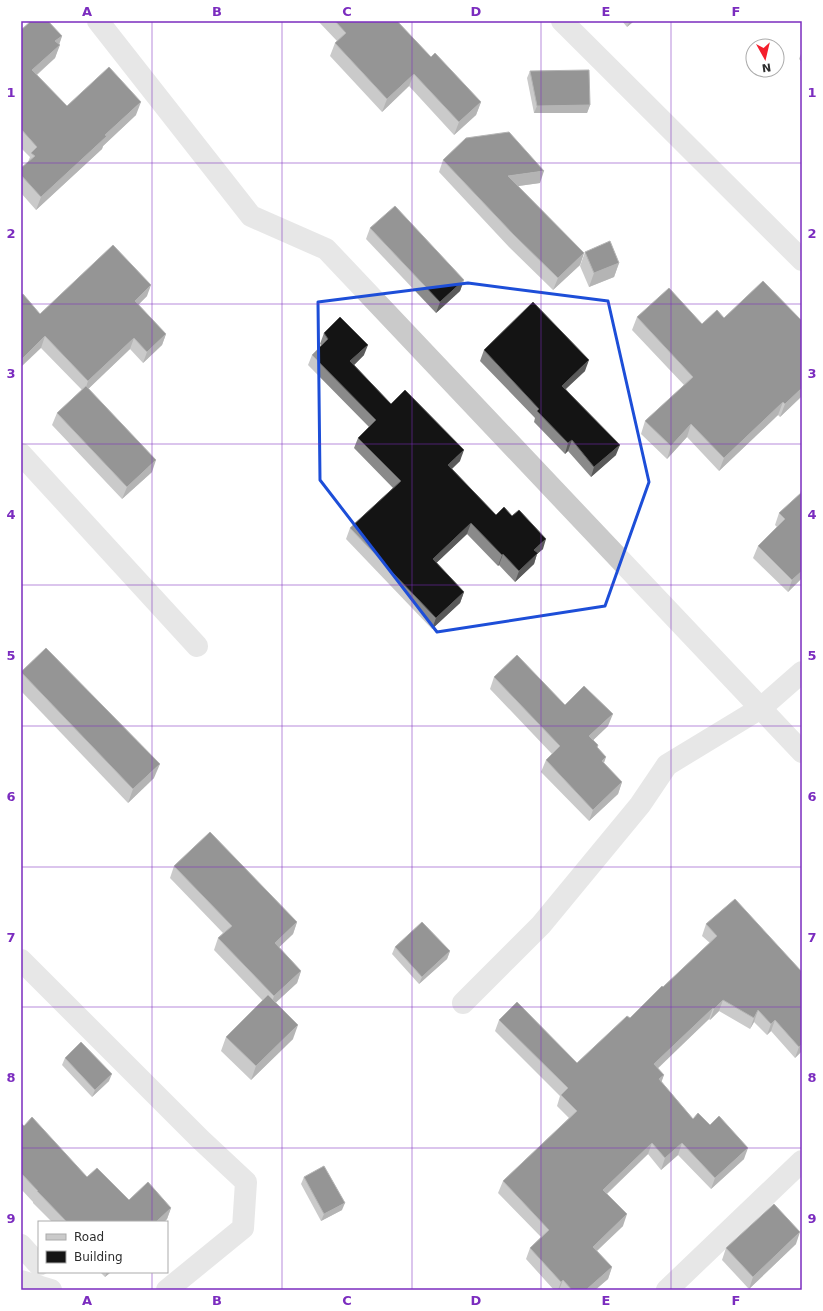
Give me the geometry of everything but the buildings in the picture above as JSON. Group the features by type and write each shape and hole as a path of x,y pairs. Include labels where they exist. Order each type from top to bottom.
{"street":[{"path":"98,21 251,216 326,249 802,752"},
{"path":"562,21 802,260"},
{"path":"21,454 197,646"},
{"path":"463,1003 541,925 640,805 667,765 762,708 802,672"},
{"path":"21,960 200,1139 246,1182 243,1228 167,1290"},
{"path":"667,1290 802,1161"},
{"path":"21,1245 38,1264"},
{"path":"46,1273 61,1290"},
{"path":"21,1281 51,1290"}],"highlighted area":[{"path":"468,283 608,301 649,482 605,606 437,632 320,480 318,302"}]}
